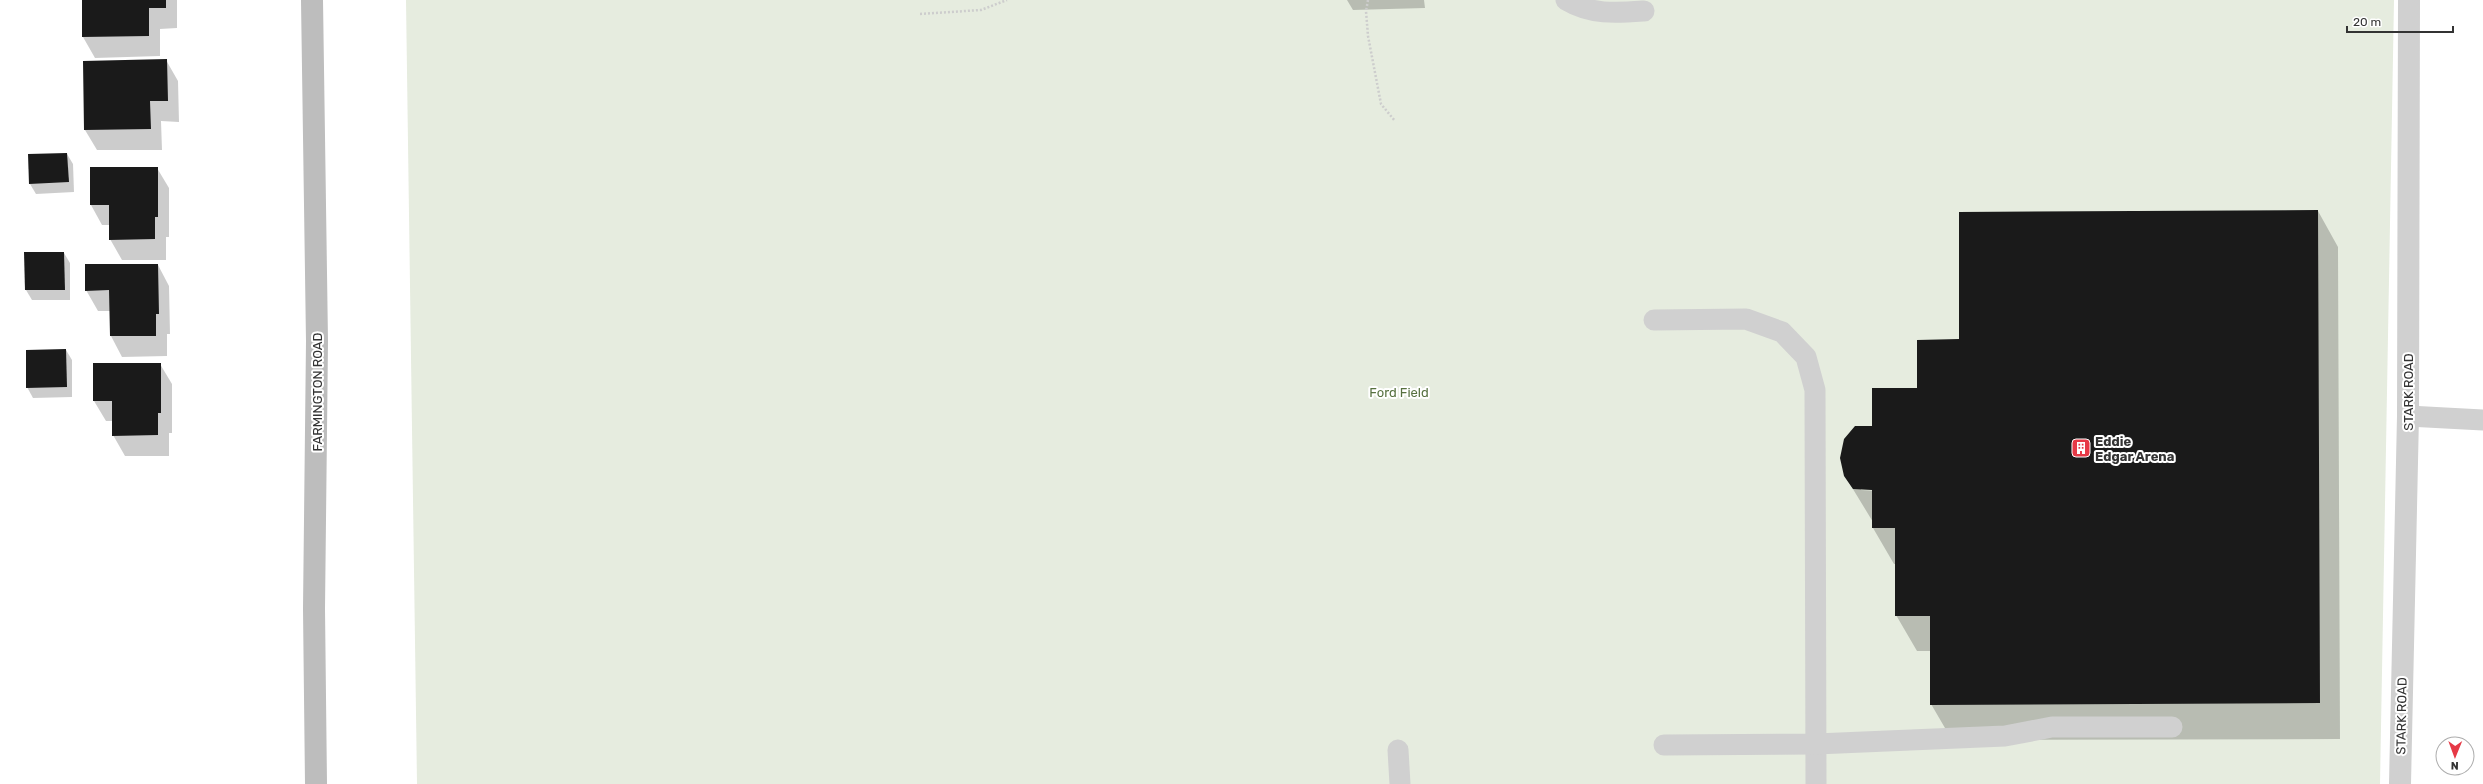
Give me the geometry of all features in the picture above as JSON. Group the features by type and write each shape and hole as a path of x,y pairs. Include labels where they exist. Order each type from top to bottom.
{"main road":[{"name":"FARMINGTON ROAD","path":"312,0 317,341 314,609 316,784"}],"street":[{"name":"STARK ROAD","path":"2400,784 2408,416 2410,0"}],"lane":[{"path":"1566,0 1578,7 1603,13 1644,11"},
{"path":"1654,320 1746,319 1782,332 1806,357 1815,390 1816,784"},
{"path":"2408,416 2483,420"},
{"path":"1664,745 1816,744 2005,736 2052,727 2172,727"},
{"path":"1398,750 1400,784"}],"path":[{"path":"920,14 981,10 1007,0"},
{"path":"1368,0 1366,11 1368,36 1381,104 1395,121"}],"green space":[{"name":"Ford Field","path":"406,0 2394,0 2380,784 417,784"}],"building":[{"path":"82,0 166,0 166,8 149,8 149,36 82,37"},
{"path":"167,59 168,101 150,101 151,129 84,130 83,61"},
{"path":"67,153 69,182 29,184 28,154"},
{"path":"90,167 158,167 158,217 155,217 155,239 109,240 109,205 90,205"},
{"name":"Eddie Edgar Arena","path":"2318,210 2320,703 1930,705 1930,616 1895,616 1895,528 1872,528 1872,490 1853,489 1844,476 1840,458 1844,439 1855,426 1872,426 1872,388 1917,388 1917,340 1959,339 1959,212"},
{"path":"24,252 64,252 65,290 25,290"},
{"path":"85,264 158,264 159,314 156,314 156,336 110,336 109,290 85,291"},
{"path":"66,349 67,387 26,388 26,350"},
{"path":"93,363 161,363 161,413 158,413 158,435 112,436 112,401 93,401"}],"place":[{"name":"Eddie Edgar Arena","path":"2081,448"}]}
